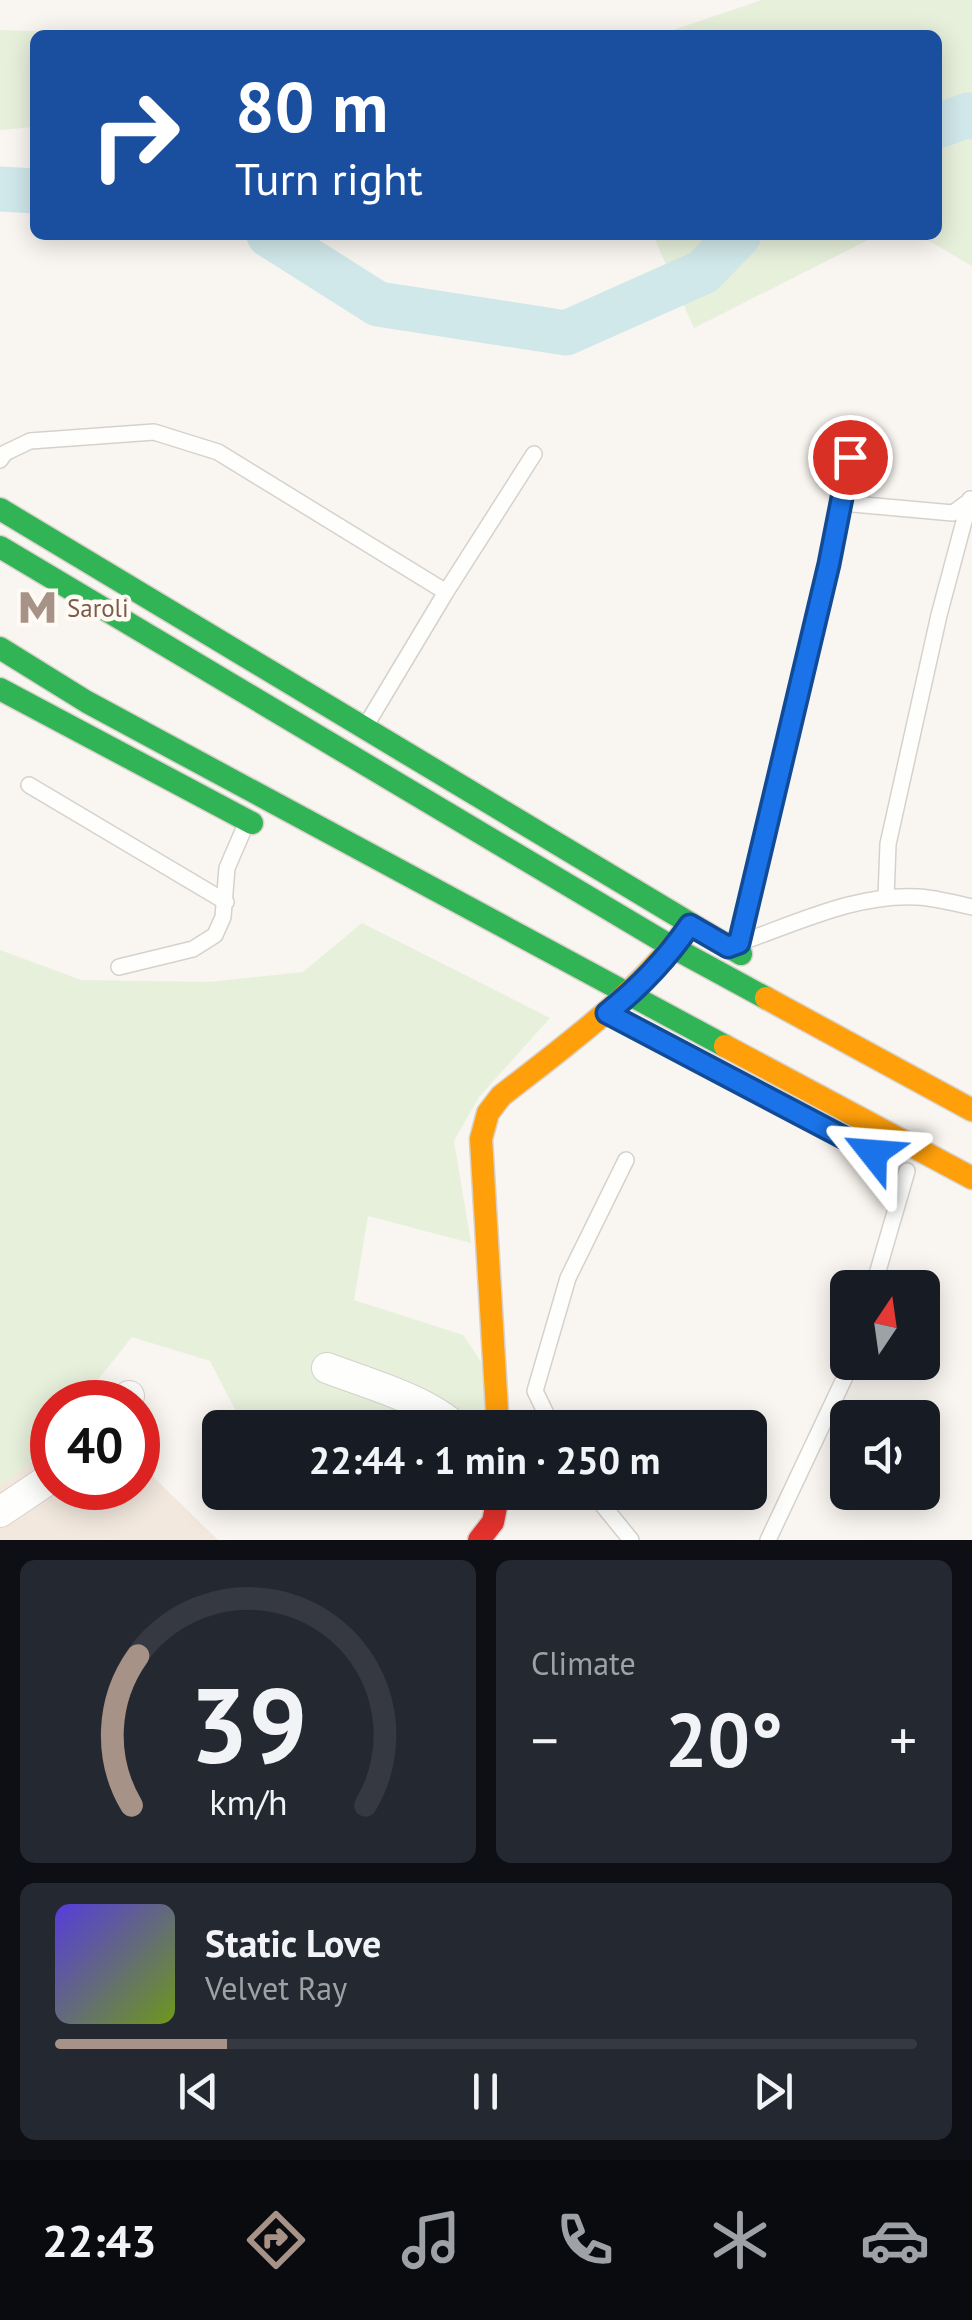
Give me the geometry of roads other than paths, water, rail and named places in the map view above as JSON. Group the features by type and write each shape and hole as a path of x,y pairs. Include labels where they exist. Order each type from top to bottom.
{"main road":[{"path":"0,509 366,726 690,925 733,945 760,965"},
{"path":"0,547 674,948 972,1110"},
{"path":"0,648 88,702 972,1178"},
{"path":"0,688 256,825"},
{"path":"497,1410 481,1139 488,1113 501,1096 628,996 674,948 690,925"}],"street":[{"path":"326,1368 428,1410"},
{"path":"0,1512 30,1492"}],"lane":[{"path":"0,460 5,453 30,441 154,432 178,438 218,452 446,592"},
{"path":"366,726 534,454"},
{"path":"733,945 850,457"},
{"path":"842,503 953,512 971,499"},
{"path":"886,898 888,844 940,615 971,499"},
{"path":"29,785 226,902"},
{"path":"120,967 193,949 215,935 226,902 227,868 256,825"},
{"path":"733,945 861,902 886,898 919,897 972,907"},
{"path":"545,1410 535,1391 568,1278 626,1160"},
{"path":"878,1270 906,1171"},
{"path":"768,1540 844,1380"},
{"path":"607,1510 631,1540"}],"waterway":[{"path":"942,125 972,117"},
{"path":"0,189 30,191"},
{"path":"277,240 378,304 566,333 703,272 734,240"}],"place":[{"name":"Saroli","path":"37,608"}]}
